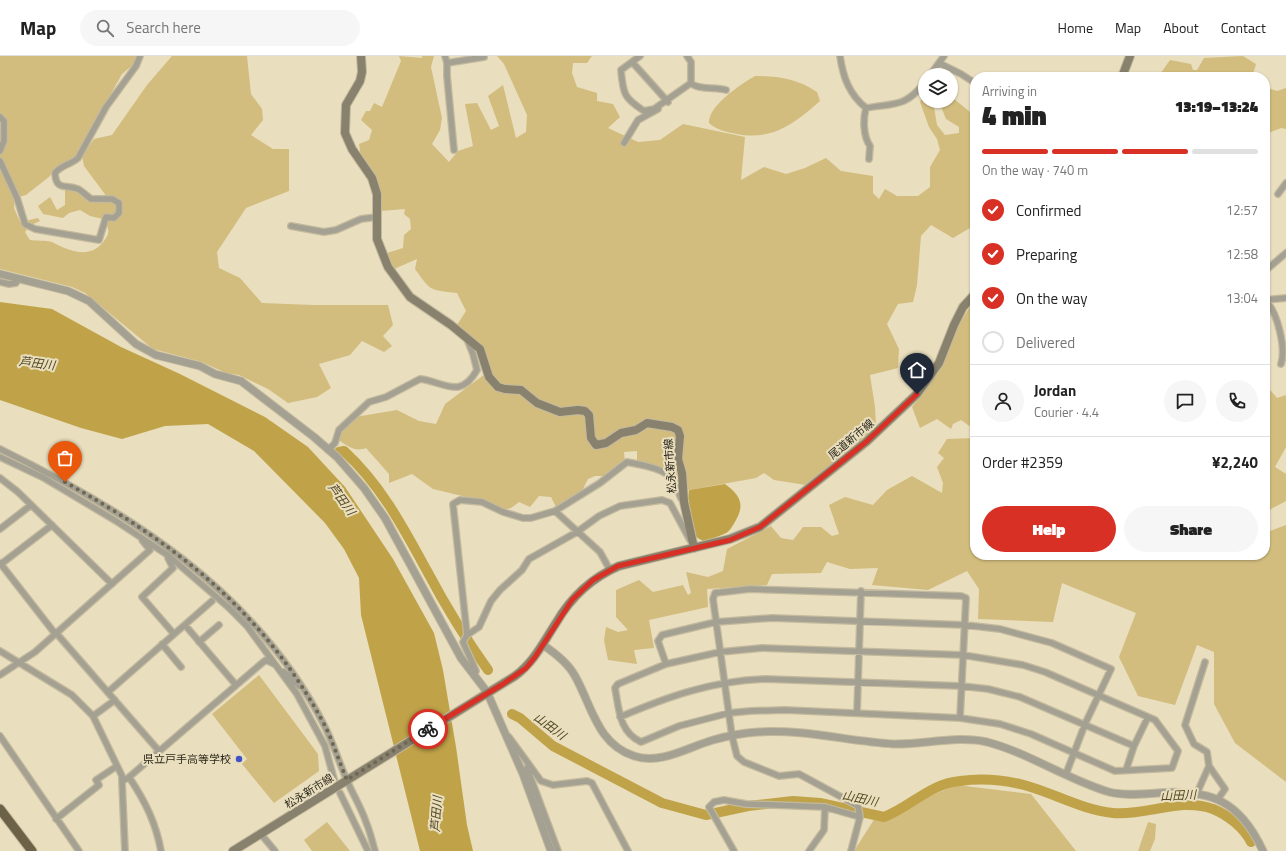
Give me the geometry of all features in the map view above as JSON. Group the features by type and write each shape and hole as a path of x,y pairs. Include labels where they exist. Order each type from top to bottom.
{"highway":[{"path":"0,809 32,851"}],"main road":[{"name":"松永新市線","path":"233,851 487,692 503,684 526,668 543,646 572,600 593,580 618,566 694,548 684,502 682,474 678,459 680,436 678,430 672,427 647,423 636,430 621,433 606,443 596,445 591,438 589,415 584,411 578,410 560,412 537,403 521,390 498,387 489,377 480,349 410,296 398,282 388,267 377,239 377,194 372,178 352,149 345,133 346,105 360,81 362,72 361,56"},
{"path":"1124,72 1130,56"},
{"name":"尾道新市線","path":"694,548 730,540 760,527 866,442 917,394 932,375 939,363 963,307 970,299"}],"street":[{"path":"0,161 17,198 25,224 35,229 99,240 106,217 114,218 119,212 119,203 112,198 91,199 78,189 60,186 55,180 55,173 59,168 72,164 78,158 106,107 136,66 140,56"},
{"path":"445,56 448,63 447,76 454,150"},
{"path":"640,56 633,63 621,70 622,91 631,103 644,111 654,109 690,83"},
{"path":"687,56 691,62 690,83"},
{"path":"840,56 842,68 850,90 856,99 866,108"},
{"path":"935,68 944,56"},
{"path":"448,63 484,57"},
{"path":"633,63 667,100"},
{"path":"939,63 970,79"},
{"path":"690,83 694,86 704,88 714,87 726,90"},
{"path":"866,108 905,101 914,96 918,91"},
{"path":"624,143 638,120 668,103 667,100"},
{"path":"866,108 863,118 867,142 870,146 869,159"},
{"path":"0,117 4,121 4,141 0,151"},
{"path":"1278,194 1286,183"},
{"path":"291,226 324,232 336,230 361,220 377,217"},
{"path":"1270,267 1286,253"},
{"path":"0,274 68,291 89,301 136,344 156,356 200,366 214,374 241,382 314,437 337,458 364,488 386,518 461,658 487,692 504,736 523,774 551,851"},
{"path":"0,282 9,284 16,283 18,279"},
{"path":"1270,300 1286,298"},
{"path":"1270,305 1279,322 1285,354 1281,364"},
{"path":"328,450 335,443 339,430 369,402 386,397 420,379 449,387 464,385 472,379 477,370 473,354 466,338"},
{"path":"0,449 41,469 112,508 169,547 205,576 236,604 270,642 301,686 324,725 349,778 366,821 375,851"},
{"path":"0,457 44,478 116,521 169,556 228,607 246,626 277,665 297,694 321,737 334,780"},
{"path":"467,635 453,504 460,500 482,502 503,512 523,518 531,518 555,511 600,483 627,462 643,465 669,475 674,481 680,498 684,502"},
{"path":"0,478 31,504 112,584"},
{"path":"474,675 476,671 463,642 467,635 479,627 491,601 500,590 522,570 530,559 577,532 599,516 620,506 662,500 670,503 674,508 694,548"},
{"path":"0,529 31,504"},
{"path":"555,511 559,513 577,532 600,552 610,570"},
{"path":"52,525 0,563 56,633 159,750"},
{"path":"0,675 34,652 150,550 139,537"},
{"path":"169,556 168,558 173,568 142,597 174,634"},
{"path":"851,851 860,817 858,806 799,774 778,776 744,762 737,756 732,736 724,683 713,599 715,593 750,589 962,596 966,598 960,718"},
{"path":"856,713 861,592"},
{"path":"108,692 212,601"},
{"path":"666,664 658,641 662,635 716,622 772,618 965,625 1000,629 1045,641 1111,669 1100,696 1085,724 1076,753 1066,774"},
{"path":"185,625 236,685"},
{"path":"199,642 219,625"},
{"path":"162,644 181,667"},
{"path":"543,646 554,652 569,668 600,731 607,740 626,753 636,757 656,758 673,754 712,740 755,732 779,731 894,744 965,740 985,742 1006,748 1109,792 1131,795 1182,791 1197,793 1218,799 1234,809 1246,821 1263,851"},
{"path":"762,648 859,650 963,655 1023,665 1045,672 1155,720 1178,751 1172,768 1115,771 1032,734 1000,724 960,718 785,710 729,713 679,726 641,742 631,738 621,723 615,688 618,684 666,664 720,652 762,648"},
{"path":"0,651 20,661 72,695 95,715 117,766 148,806 158,833 161,851"},
{"path":"125,851 126,779 266,660 277,665 298,687 301,686"},
{"path":"1205,662 1185,726 1194,744 1207,752 1209,766 1225,789 1218,799"},
{"path":"620,717 682,692 737,680 766,679 961,686 988,689 1020,697 1134,746"},
{"path":"95,715 115,700"},
{"path":"1126,770 1134,746 1148,717"},
{"path":"0,736 78,851"},
{"path":"504,736 508,736 541,781 553,785 587,781 592,783 628,851"},
{"path":"529,765 527,768 558,851"},
{"path":"56,818 99,785 96,780 117,766"},
{"path":"1197,793 1209,766"},
{"path":"340,792 368,851"},
{"path":"734,851 709,807 714,802 724,800 746,804 825,807 860,817"},
{"path":"810,851 824,830 825,807"},
{"path":"260,834 275,851"}],"shaded area":[{"path":"0,56 136,56 134,64 122,74 76,157 55,168 50,176 26,195 15,198 14,208 20,222 38,218 40,221 29,226 25,232 30,240 50,241 72,251 86,252 98,247 108,235 107,225 103,219 90,216 80,210 69,213 63,218 43,214 38,206 50,197 57,210 65,205 65,190 77,190 91,201 107,197 84,166 82,156 94,139 112,135 147,85 172,56 247,56 251,94 262,109 263,120 251,135 273,149 289,149 289,191 246,208 217,252 219,268 240,278 262,303 388,305 393,325 383,336 392,346 384,352 362,341 350,355 319,364 331,388 317,397 288,403 268,389 239,375 226,373 202,362 153,349 85,293 72,287 0,269"},
{"path":"399,56 422,58 422,56 434,56 431,67 442,118 440,130 432,144 449,162 458,151 473,146 465,104 477,103 491,130 499,126 488,96 503,85 516,138 526,132 527,115 504,64 497,56 592,56 587,63 573,63 572,73 577,87 597,93 597,101 613,104 620,117 608,128 638,142 660,140 683,124 745,137 741,180 764,167 786,174 805,168 826,158 841,171 873,176 873,193 879,199 885,189 897,196 918,196 930,187 930,167 940,150 937,139 929,127 922,108 934,108 937,125 945,135 959,133 959,127 946,119 941,108 958,108 958,102 970,112 970,228 953,238 931,225 921,236 917,285 913,302 898,304 887,324 899,349 898,368 870,375 875,407 876,426 854,447 806,485 774,480 764,473 756,478 689,490 662,469 637,460 637,451 624,452 625,463 607,476 595,476 588,479 582,491 556,507 551,497 539,496 530,507 519,502 511,508 502,510 479,500 433,489 412,474 389,483 389,474 366,448 356,449 340,441 340,434 355,417 397,410 419,421 436,424 445,404 485,374 491,380 486,354 477,342 457,325 466,311 457,293 436,290 424,282 415,269 417,259 394,269 384,254 403,248 404,235 411,229 410,219 404,214 405,209 381,211 361,157 359,144 369,140 372,130 361,120 366,111 370,111 374,103 382,107 401,61"},
{"path":"1243,56 1256,64 1254,72 1162,72 1170,60 1191,64 1193,70 1197,70 1204,58"},
{"path":"755,76 795,81 817,92 820,101 792,123 783,128 762,135 737,134 718,129 709,123 710,116 719,103 742,84"},
{"path":"1286,88 1286,129 1281,128 1270,132 1270,89 1277,91"},
{"path":"970,307 970,426 961,420 953,424 951,429 937,419 920,428 912,407 938,373 961,321"},
{"path":"1270,390 1277,398 1286,395 1286,447 1275,467 1286,474 1286,501 1270,510"},
{"path":"970,438 970,560 1270,560 1270,531 1286,525 1286,782 1235,743 1214,704 1214,652 1197,645 1175,705 1138,696 1119,657 1136,613 1062,583 1053,622 978,619 979,589 967,571 928,590 872,585 878,568 850,569 827,562 821,573 772,574 767,585 707,589 708,607 649,620 654,648 634,650 637,664 608,660 604,640 606,627 618,632 628,630 616,617 616,590 639,580 653,592 683,585 688,595 691,593 686,572 708,577 723,571 727,549 771,526 781,538 793,540 803,527 821,527 832,536 839,534 829,505 845,497 873,505 887,490 912,476 942,493 943,483 937,467 944,458 938,453 947,439"},
{"path":"259,675 318,754 319,771 274,803 242,764 247,759 212,714"},
{"path":"957,785 1031,794 1076,851 854,851 875,818"},
{"path":"327,822 350,851 312,851 304,840"},
{"path":"1148,822 1156,824 1155,839 1150,851 1138,851"}],"water":[{"name":"芦田川","path":"0,302 52,309 121,347 180,374 265,417 308,447 345,487 393,559 434,633 443,670 467,825 473,851 420,851 361,615 359,578 344,549 325,523 254,451 208,424 165,426 122,439 81,428 0,400"},
{"path":"725,484 740,500 739,514 728,532 703,541 696,537 688,499 689,490"}],"waterway":[{"name":"山田川","path":"339,452 344,451 380,492 409,538 471,646 488,670"},
{"name":"山田川","path":"512,714 520,718 553,746 662,803 706,815 748,806 793,801 820,803 884,817 939,786 960,781 992,780 1024,785 1079,805 1113,813 1138,812 1188,805 1201,806 1213,809 1230,818 1240,827 1251,842"},
{"path":"97,718 108,741"},
{"path":"128,780 138,797"}],"way so far":[{"path":"65,482 112,508 162,542 205,576 236,604 270,642 301,686 324,725 347,780 428,729"}],"place":[{"name":"県立戸手高等学校","path":"239,759"}],"route":[{"path":"428,729 487,692 503,684 526,668 543,646 556,622 572,600 593,580 618,566 730,540 760,527 866,442 917,394"}]}
